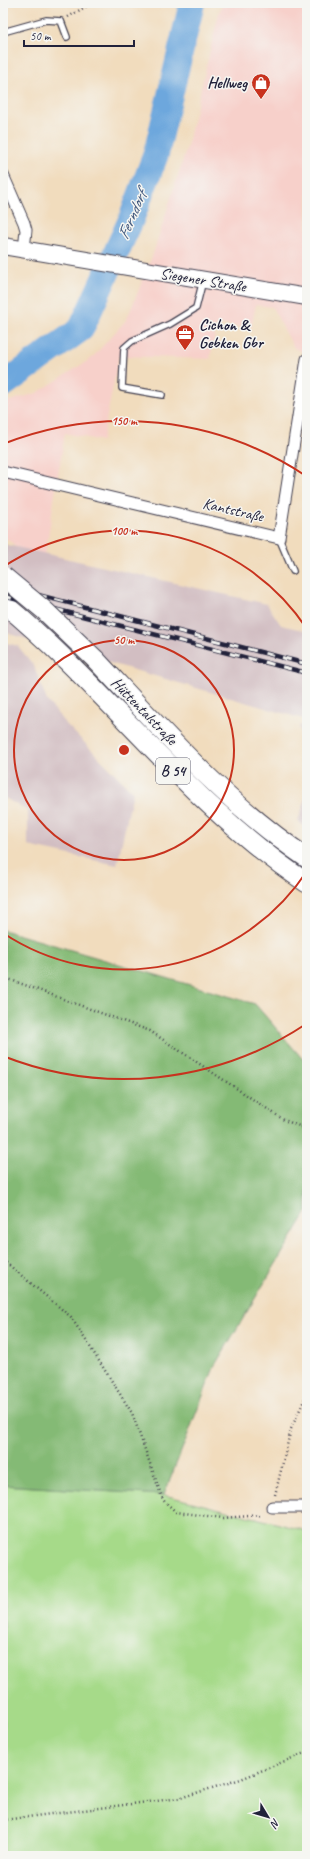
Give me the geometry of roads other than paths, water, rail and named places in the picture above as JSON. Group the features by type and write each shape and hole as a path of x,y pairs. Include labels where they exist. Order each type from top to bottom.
{"highway":[{"name":"Hüttentalstraße","path":"3,576 44,610 94,659 183,752 215,782 260,822 307,858"},
{"name":"Hüttentalstraße","path":"3,603 52,646 201,798 246,838 307,883"}],"main road":[{"name":"Siegener Straße","path":"3,246 307,297"}],"street":[{"path":"3,175 26,230 24,250"},
{"name":"Kantstraße","path":"3,472 279,538 307,359"},
{"path":"272,1507 307,1507"}],"lane":[{"path":"3,32 46,20 61,21 67,37"},
{"path":"162,395 122,388 124,348 132,341 170,324 196,308 203,280"},
{"path":"279,538 293,571"}],"waterway":[{"name":"Ferndorf","path":"3,385 81,329 130,222 156,154 192,3"}],"railway":[{"path":"3,586 307,664"},
{"path":"3,596 307,673"}],"place":[{"name":"Hellweg","path":"261,100"},
{"name":"Cichon & Gebken Gbr","path":"185,351"}]}
